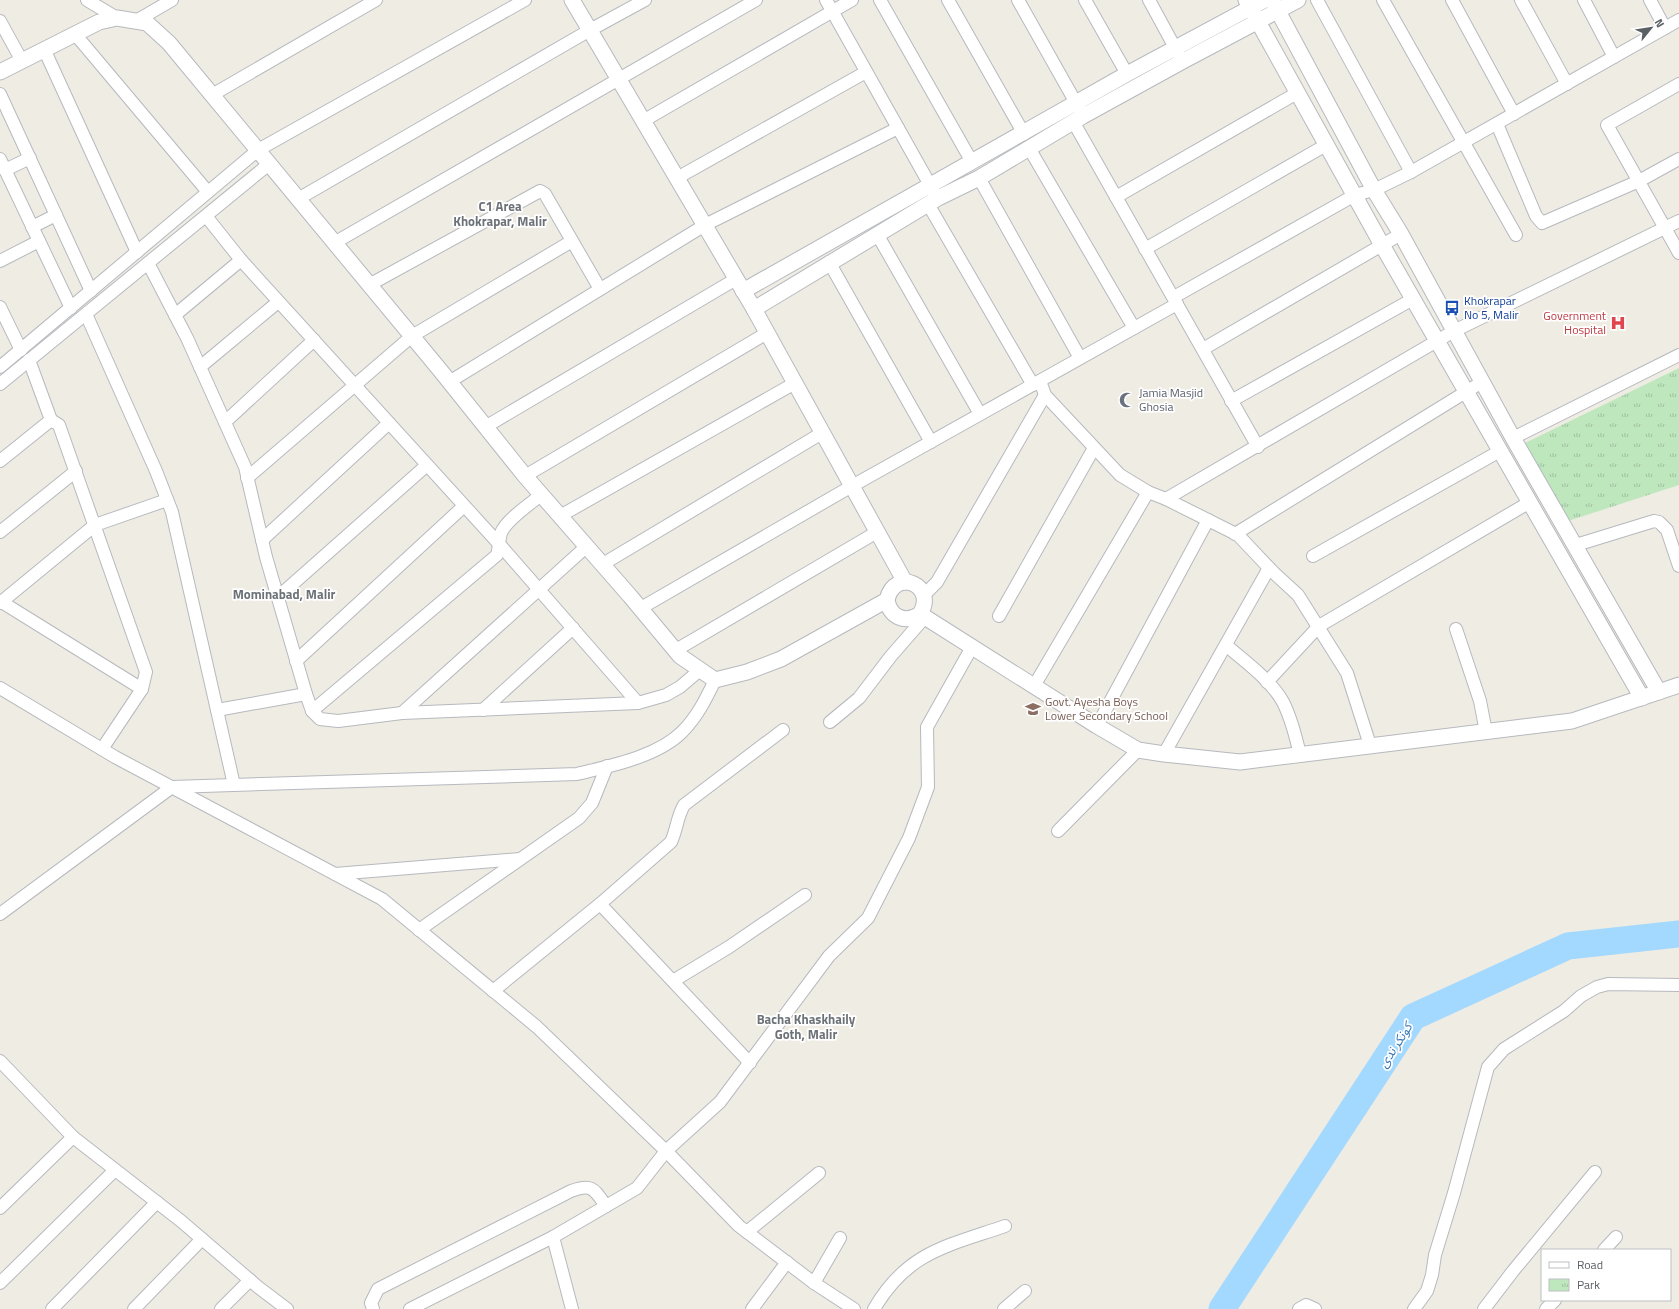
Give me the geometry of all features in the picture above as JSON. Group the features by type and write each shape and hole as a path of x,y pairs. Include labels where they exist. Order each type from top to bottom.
{"street":[{"path":"87,0 117,18"},
{"path":"136,21 172,0"},
{"path":"212,95 376,0"},
{"path":"0,367 258,150 525,0"},
{"path":"572,0 754,309 905,582"},
{"path":"298,199 590,30 645,0"},
{"path":"334,243 756,0"},
{"path":"826,0 930,185 933,201 1036,383 1045,395 1120,475 1148,492 1166,499 1235,534 1298,594 1347,673 1370,745"},
{"path":"643,121 852,0"},
{"path":"880,0 972,162"},
{"path":"948,0 1024,134"},
{"path":"1018,0 1078,114 1116,197 1258,447"},
{"path":"1085,0 1127,74"},
{"path":"1149,0 1179,55"},
{"path":"754,309 829,262 933,201 979,178 1029,148 1078,114 1179,55 1265,0"},
{"path":"1252,9 1298,0"},
{"path":"1317,0 1412,172"},
{"path":"1383,0 1516,235"},
{"path":"1452,0 1514,114"},
{"path":"1521,0 1566,84"},
{"path":"1584,0 1614,57"},
{"path":"1650,0 1666,28"},
{"path":"1275,5 1374,190 1401,234 1513,438 1660,692"},
{"path":"1252,9 1382,245 1642,698"},
{"path":"0,72 99,22 117,18 147,23 169,43 412,336 525,476 641,608 680,656 715,680 747,672 781,659 887,600"},
{"path":"641,608 852,486 1134,328 1175,300 1355,194 1374,190 1412,172 1679,20"},
{"path":"0,21 22,61"},
{"path":"75,34 208,192"},
{"path":"44,50 137,252"},
{"path":"485,427 740,285 1024,134 1078,114 1127,74 1179,55"},
{"path":"677,178 866,72"},
{"path":"1679,84 1607,125 1679,253"},
{"path":"1116,197 1297,93"},
{"path":"0,94 91,291"},
{"path":"1497,124 1536,216 1542,223 1638,181 1679,159"},
{"path":"449,382 705,225 898,128"},
{"path":"1145,249 1326,145"},
{"path":"1029,148 1134,328"},
{"path":"30,158 3,164 71,308"},
{"path":"0,384 269,164"},
{"path":"979,178 1080,358"},
{"path":"369,285 540,191 545,194 600,290"},
{"path":"32,226 56,215"},
{"path":"206,216 241,260 278,302 500,545 638,703"},
{"path":"1166,499 1258,447 1437,340 1679,221"},
{"path":"877,234 980,414"},
{"path":"1203,349 1401,234"},
{"path":"0,261 39,241"},
{"path":"247,478 412,336 572,241"},
{"path":"175,315 241,260"},
{"path":"829,262 931,442"},
{"path":"148,263 200,367 245,467 262,540 296,661 312,711 320,719 338,720 402,713 638,703 666,695 680,687 700,670"},
{"path":"1231,401 1413,299"},
{"path":"200,367 278,302"},
{"path":"0,307 21,350"},
{"path":"86,314 172,512 234,785"},
{"path":"525,476 767,333"},
{"path":"224,422 314,340"},
{"path":"1513,438 1679,355"},
{"path":"29,360 52,420 56,421 63,434 146,672 142,689 102,749"},
{"path":"1235,534 1482,382"},
{"path":"560,516 794,383"},
{"path":"924,595 937,582 1045,395"},
{"path":"0,461 52,420"},
{"path":"262,540 389,422"},
{"path":"603,564 822,433"},
{"path":"1000,616 1094,448"},
{"path":"1313,556 1500,451"},
{"path":"278,597 427,465"},
{"path":"0,532 76,471"},
{"path":"1034,686 1148,492"},
{"path":"312,711 497,555 501,534 508,524 541,495"},
{"path":"142,689 134,686 0,602 95,525 167,500"},
{"path":"1267,682 1319,626 1530,502"},
{"path":"296,661 464,506"},
{"path":"1097,726 1208,520"},
{"path":"1576,545 1654,521 1659,522 1667,530 1679,566"},
{"path":"676,650 877,532"},
{"path":"402,713 587,546"},
{"path":"1164,754 1269,568"},
{"path":"830,722 860,698 922,615 925,602 924,595 916,585 905,582 893,587 889,592 887,600 892,613 897,617 908,619 922,615 1097,726 1138,750 1164,754 1240,762 1572,721 1679,685"},
{"path":"483,710 573,628"},
{"path":"1456,629 1480,701 1486,732"},
{"path":"1226,644 1267,682 1282,701 1292,725 1300,755"},
{"path":"410,1309 553,1237 638,1188 666,1151 720,1102 829,956 868,918 909,838 928,786 927,727 972,647"},
{"path":"0,914 172,787 576,774 628,760 663,745 682,732 703,705 715,680"},
{"path":"0,688 102,749 382,899 537,1027 666,1151 747,1232 814,1283 854,1309"},
{"path":"217,710 306,694"},
{"path":"493,991 600,904 671,842 678,828 679,813 684,805 783,730"},
{"path":"1058,830 1138,750"},
{"path":"419,930 579,818 588,809 607,766"},
{"path":"335,874 522,859"},
{"path":"672,981 729,947 805,896"},
{"path":"600,904 750,1063"},
{"path":"1419,1307 1427,1291 1432,1275 1435,1255 1454,1193 1488,1067 1504,1049 1564,1011 1581,996 1597,986 1608,984 1679,985"},
{"path":"0,1061 73,1137 157,1202 287,1309"},
{"path":"0,1208 73,1137"},
{"path":"0,1283 115,1170"},
{"path":"1484,1309 1513,1271 1595,1172"},
{"path":"747,1232 819,1173"},
{"path":"373,1309 371,1303 378,1289 571,1191 584,1186 594,1190 606,1206"},
{"path":"52,1309 157,1202"},
{"path":"874,1309 897,1276 914,1262 936,1250 1005,1226"},
{"path":"553,1237 572,1309"},
{"path":"1605,1249 1616,1237"},
{"path":"814,1283 840,1238"},
{"path":"134,1309 202,1239"},
{"path":"752,1309 787,1262"},
{"path":"221,1309 250,1280"},
{"path":"1004,1309 1025,1291"},
{"path":"1546,1309 1554,1301"},
{"path":"1299,1309 1306,1306 1316,1309"}],"green space":[{"path":"1679,368 1679,485 1568,521 1523,444"}],"waterway":[{"name":"کونکر ندی","path":"1222,1309 1413,1017 1568,946 1679,934"}],"place":[{"name":"Khokrapar No 5, Malir","path":"1452,308"},
{"name":"Government Hospital","path":"1618,323"},
{"name":"Jamia Masjid Ghosia","path":"1127,400"},
{"name":"Govt. Ayesha Boys Lower Secondary School","path":"1033,709"}],"district":[{"name":"C1 Area Khokrapar, Malir","path":"500,214"},
{"name":"Mominabad, Malir","path":"284,594"},
{"name":"Bacha Khaskhaily Goth, Malir","path":"806,1026"}]}
